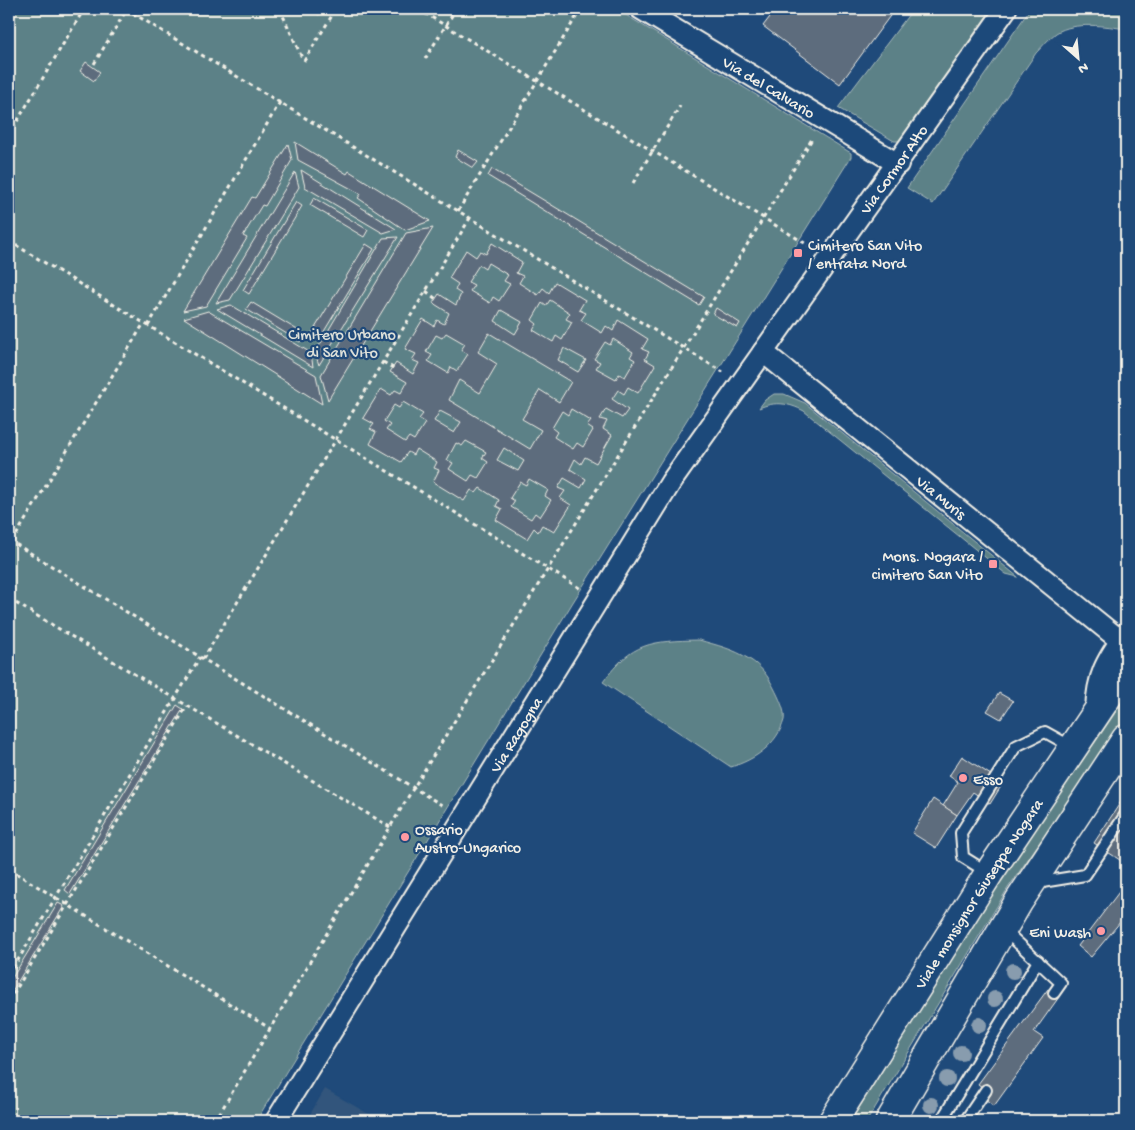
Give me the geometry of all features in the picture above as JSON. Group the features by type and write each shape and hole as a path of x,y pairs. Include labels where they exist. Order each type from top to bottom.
{"main road":[{"name":"Viale monsignor Giuseppe Nogara","path":"833,1121 989,873 1126,668"},
{"path":"890,1121 1030,884 1126,739"}],"street":[{"name":"Via del Calvario","path":"641,9 898,164"},
{"name":"Via Cormor Alto","path":"763,352 1006,9"},
{"name":"Via Muris","path":"763,352 1124,637 1102,668 1096,688 1096,711"},
{"name":"Via Ragogna","path":"276,1121 671,482 763,352"}],"lane":[{"path":"989,873 963,857 961,833 1016,746 1046,732 1072,748"},
{"path":"1030,884 1085,875 1126,814"},
{"path":"1003,929 1061,982 1054,993"},
{"path":"941,1121 1038,961"},
{"path":"965,1121 986,1090"}],"path":[{"path":"9,135 84,9"},
{"path":"94,64 126,9 718,369"},
{"path":"280,9 304,61 336,9"},
{"path":"418,9 798,239"},
{"path":"425,60 456,9"},
{"path":"458,211 581,9"},
{"path":"280,102 146,324 10,541 445,807"},
{"path":"633,183 680,106"},
{"path":"215,1121 414,787 812,139"},
{"path":"9,975 175,699 336,440 470,218"},
{"path":"9,241 582,589"},
{"path":"426,291 436,299"},
{"path":"383,362 393,368"},
{"path":"9,599 390,828"},
{"path":"9,1001 187,706"},
{"path":"9,869 271,1029"}],"shaded area":[{"path":"325,1089 381,1121 306,1121"}],"green space":[{"name":"Cimitero Urbano di San Vito","path":"9,9 616,9 851,153 851,157 573,602 256,1121 9,1121"},
{"path":"913,9 997,9 901,141 894,141 838,108"},
{"path":"1030,9 1126,9 1126,29 1081,26 1064,29 1051,37 1036,53 933,204 907,188"},
{"path":"774,394 784,394 805,403 1018,577 1006,574 804,411 782,404 771,404 759,408 765,400"},
{"path":"699,640 737,653 757,665 769,679 783,708 784,720 781,729 770,744 756,756 731,767 603,682 623,659 633,651 644,646 668,641"},
{"path":"1126,697 1126,718 1008,888 867,1121 851,1121 999,883"}],"building":[{"path":"309,9 323,9 319,15"},
{"path":"776,9 895,9 840,84 763,26"},
{"path":"86,62 100,72 94,81 80,71"},
{"path":"295,142 347,174 349,171 430,221 405,230 358,198 361,194 298,160"},
{"path":"288,144 292,160 265,206 262,205 243,236 247,238 206,306 183,311 252,197 255,198"},
{"path":"458,150 478,162 473,168 455,157"},
{"path":"492,169 704,297 699,305 488,176"},
{"path":"301,170 396,229 383,233 305,187"},
{"path":"295,172 299,187 230,300 216,303"},
{"path":"314,198 368,230 364,237 310,205"},
{"path":"296,202 302,206 249,294 243,290"},
{"path":"433,228 328,400 321,375 406,233"},
{"path":"398,237 319,365 315,353 383,238"},
{"path":"492,243 522,262 516,273 523,276 519,283 538,295 543,288 549,293 555,282 585,300 579,310 586,313 581,320 602,333 606,326 613,331 618,320 648,339 642,349 649,352 645,359 655,365 638,393 628,387 624,394 618,390 612,399 628,410 622,418 606,409 600,419 607,421 603,429 612,435 596,463 585,457 581,464 575,459 570,469 586,479 581,488 564,478 558,488 565,491 560,498 571,505 554,532 542,525 538,532 534,528 527,539 496,520 502,509 496,506 499,500 480,488 476,493 471,490 464,501 433,482 439,470 434,468 437,462 416,449 413,455 408,452 401,462 370,444 376,432 370,429 374,424 363,418 381,389 391,395 395,390 401,393 407,382 390,372 396,363 413,374 419,363 412,360 416,354 405,349 423,319 434,326 437,320 444,324 449,313 433,303 439,294 456,305 461,294 455,290 458,284 449,278 466,250 476,257 480,251 486,254","holes":["488,263 508,275 504,281 510,284 499,301 493,297 490,303 470,291 474,285 468,282 479,265 485,269","550,300 570,313 566,319 572,322 562,340 556,336 553,342 533,330 537,324 532,320 542,303 546,306","501,310 522,322 515,334 495,321","446,333 465,344 461,350 468,354 457,371 451,367 448,373 428,361 432,355 426,352 436,335 442,338","489,333 571,382 559,402 540,390 522,419 541,430 530,449 449,400 459,380 480,393 497,364 478,352","613,339 633,352 630,357 635,360 625,377 619,374 616,379 596,368 600,362 594,359 605,342 610,345","564,348 586,360 578,372 558,360","403,402 423,414 419,419 425,423 414,440 409,437 405,442 386,430 390,425 384,421 394,405 399,408","571,409 591,421 587,426 593,430 583,447 577,443 573,449 554,437 557,432 552,428 562,411 568,415","440,411 461,422 454,433 434,421","466,441 486,452 482,458 488,462 478,478 472,475 468,481 449,469 453,463 447,460 456,443 462,446","504,448 524,461 518,471 497,460","529,479 548,490 545,496 551,500 540,517 535,513 531,519 511,507 515,501 510,498 520,482 526,485"]},
{"path":"366,244 374,249 320,338 312,333"},
{"path":"251,302 304,334 300,342 246,309"},
{"path":"231,305 311,353 313,367 217,309"},
{"path":"716,308 740,323 737,328 713,314"},
{"path":"208,311 316,375 322,404 184,318"},
{"path":"999,693 1013,701 1001,719 987,711"},
{"path":"177,705 183,709 70,894 65,890"},
{"path":"962,756 1003,783 990,804 973,792 957,815 943,806 958,782 949,776"},
{"path":"933,799 957,815 936,848 912,833"},
{"path":"1122,800 1126,803 1126,864 1094,843"},
{"name":"Eni Wash","path":"1122,888 1126,891 1126,915 1091,957 1078,946"},
{"path":"58,903 64,906 9,996 9,983"},
{"path":"1048,989 1059,997 1034,1032 1043,1038 994,1106 985,1099 989,1092 978,1084"}],"place":[{"name":"Cimitero San Vito / entrata Nord","path":"798,253"},
{"name":"Mons. Nogara / cimitero San Vito","path":"993,564"},
{"name":"Esso","path":"963,778"},
{"name":"Ossario Austro-Ungarico","path":"405,837"},
{"name":"Eni Wash","path":"1101,931"}]}
